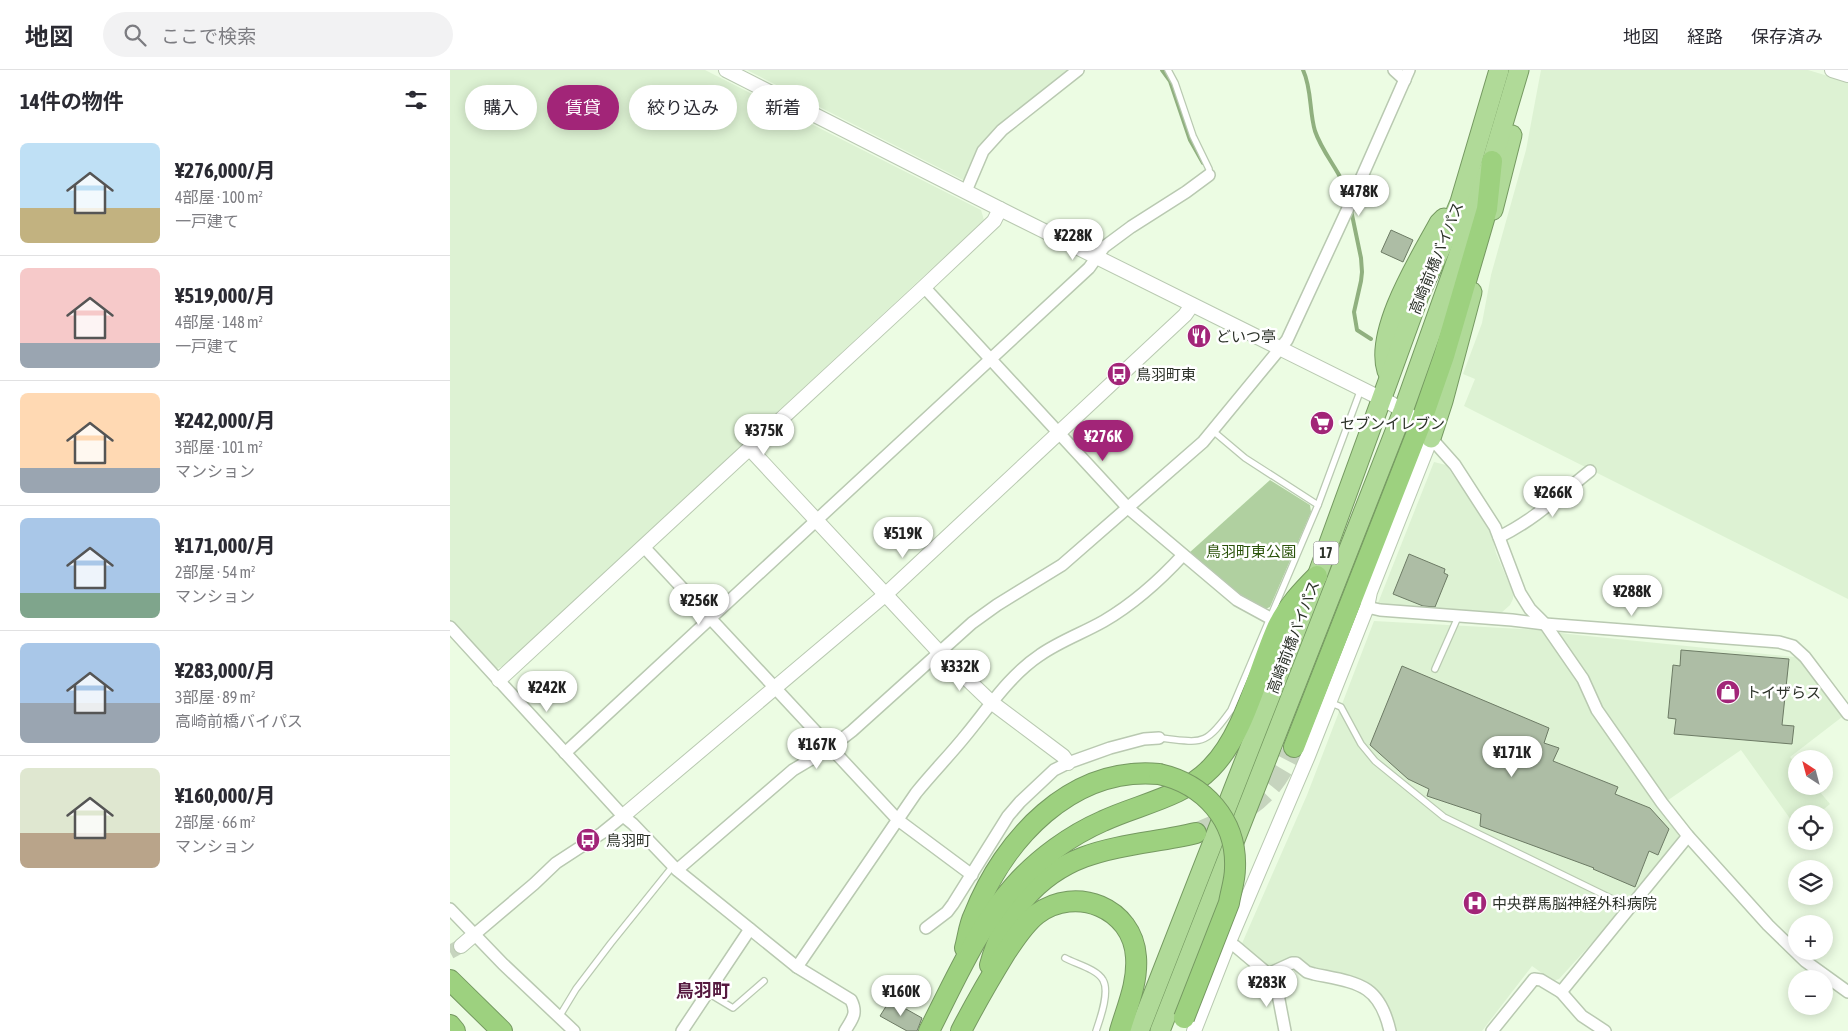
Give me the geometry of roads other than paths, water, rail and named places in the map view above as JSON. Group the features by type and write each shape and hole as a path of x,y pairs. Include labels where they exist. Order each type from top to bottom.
{"highway":[{"name":"高崎前橋バイパス","path":"1139,1031 1318,576 1419,296 1460,202 1499,70"},
{"name":"高崎前橋バイパス","path":"1160,1031 1403,411 1492,161 1518,74"},
{"path":"1294,747 1452,369 1514,125 1518,74"},
{"path":"1426,431 1444,356 1487,209 1492,161"},
{"path":"929,1031 959,972 1002,901 1015,884 1051,852 1102,821 1183,789 1198,780 1211,768 1229,746 1235,734 1279,625 1293,602 1318,576"},
{"path":"959,972 973,916 991,880 1010,850 1037,818 1054,804 1089,785 1108,778 1134,773 1159,774 1188,784 1212,803 1224,820 1232,840 1234,854 1234,876 1229,902 1186,1027"},
{"path":"985,986 997,942 1006,923 1024,899 1050,876 1085,857 1196,833"},
{"path":"961,1031 985,986 1017,936 1036,914 1055,904 1072,901 1089,902 1105,908 1117,918 1129,933 1135,950 1135,982 1120,1031"},
{"path":"450,980 502,1031"},
{"path":"450,995 483,1031"},
{"path":"450,1025 455,1031"}],"street":[{"path":"726,70 1000,209 1381,398 1403,411 1426,431 1455,465 1495,527 1520,593 1530,609 1545,624 1583,679 1597,710 1662,803 1688,836 1768,925 1805,962 1848,992"},
{"path":"966,191 983,151 1002,130 1078,70"},
{"path":"675,868 793,770 830,748 852,731 939,652 986,613 1062,565 1203,442 1213,431 1287,340 1350,206 1407,75 1394,70"},
{"path":"1832,70 1848,75"},
{"path":"565,753 990,360 1088,268 1104,248 1131,226 1186,192 1209,175"},
{"path":"499,680 924,287 994,221 1000,209"},
{"path":"924,287 1128,508 1237,600 1270,618"},
{"path":"461,946 556,863 602,833 623,816 886,594 1185,315 1192,305"},
{"path":"1186,1027 1228,944 1305,765 1367,608 1370,592 1426,431"},
{"path":"750,449 939,652 991,702 1064,756 1068,763"},
{"path":"1499,537 1512,531 1539,512 1590,471"},
{"path":"643,546 898,820 972,874"},
{"path":"797,967 931,773 964,737 991,702 1023,668 1041,654 1105,620 1129,604 1183,555"},
{"path":"1367,608 1458,617 1770,641 1786,644 1793,646 1805,657 1848,714"},
{"path":"450,628 623,816 634,824 675,868 797,967 851,1000 854,1007 854,1015 845,1031"},
{"path":"926,928 947,912 1008,816 1054,770 1068,763 1129,742 1159,738"},
{"path":"1561,992 1688,836"},
{"path":"450,909 503,964 574,1031"},
{"path":"682,1031 750,929"},
{"path":"1228,944 1235,946 1268,974 1276,984 1285,1031"},
{"path":"1268,974 1296,963 1307,972 1360,985 1374,994 1380,1002 1390,1031"},
{"path":"1492,1031 1534,979 1541,980 1561,992 1582,1016 1605,1031"}],"lane":[{"path":"1168,70 1175,83 1192,136 1209,169 1209,175"},
{"path":"1159,738 1196,742 1213,733 1231,710 1318,505 1362,389"},
{"path":"1213,431 1245,458 1318,505"},
{"path":"1435,669 1458,617"},
{"path":"1329,702 1340,707 1361,744 1375,761 1444,817 1629,907"},
{"path":"558,1017 576,989 611,943 675,868"},
{"path":"1065,958 1093,972 1104,981 1104,1004 1096,1031"},
{"path":"708,993 733,1008 764,981"}],"waterway":[{"path":"1162,70 1170,81 1190,140 1203,163"},
{"path":"1303,70 1308,85 1315,131 1349,198"},
{"path":"1351,210 1362,272 1354,312 1357,330 1371,339"}],"tunnel":[{"path":"1196,833 1229,818 1255,802 1276,780 1294,747"},
{"path":"450,952 461,946"}],"place":[{"name":"どいつ亭","path":"1199,336"},
{"name":"鳥羽町東","path":"1119,374"},
{"name":"セブンイレブン","path":"1322,423"},
{"name":"トイザらス","path":"1728,692"},
{"name":"鳥羽町","path":"588,840"},
{"name":"中央群馬脳神経外科病院","path":"1475,903"}],"district":[{"name":"鳥羽町","path":"703,990"}],"park label":[{"name":"鳥羽町東公園","path":"1251,551"}]}
